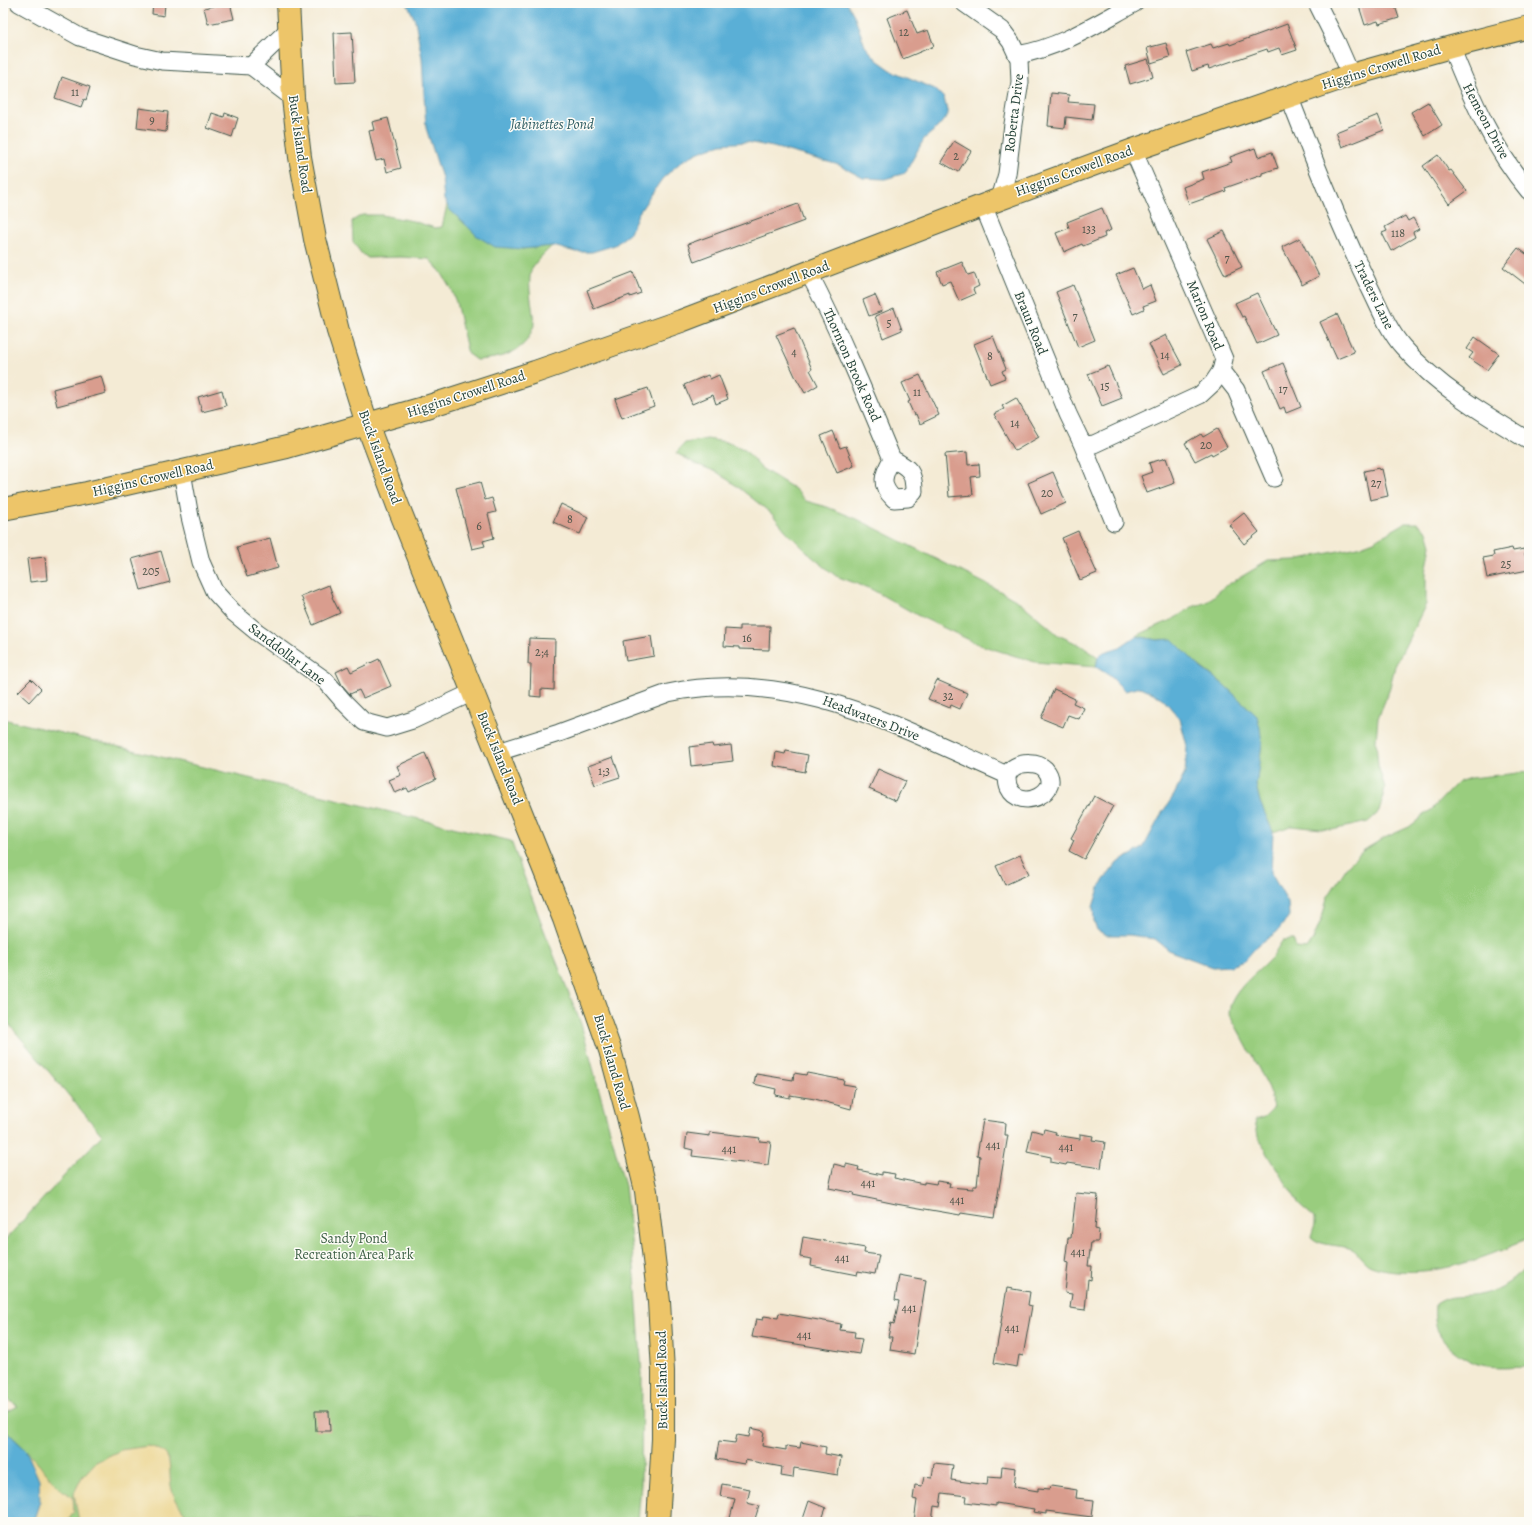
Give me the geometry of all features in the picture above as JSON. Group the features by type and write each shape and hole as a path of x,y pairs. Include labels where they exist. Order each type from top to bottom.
{"main road":[{"name":"Buck Island Road","path":"288,3 293,98 300,157 314,239 338,331 367,424 564,919 610,1050 646,1191 659,1295 663,1371 663,1439 658,1522"},
{"name":"Higgins Crowell Road","path":"3,509 87,493 287,447 423,408 681,321 991,202 1133,150 1289,96 1351,75 1451,46 1529,27"}],"street":[{"path":"19,3 80,37 135,55 162,61 251,66 293,98"},
{"name":"Roberta Drive","path":"964,3 1002,30 1012,42 1019,59 1020,82 1012,124 1007,174 991,202"},
{"path":"1017,55 1030,53 1056,45 1135,3"},
{"path":"1317,3 1351,75"},
{"path":"251,66 289,29"},
{"name":"Hemeon Drive","path":"1451,46 1469,92 1497,146 1529,191"},
{"name":"Traders Lane","path":"1289,96 1308,145 1358,262 1393,334 1402,347 1439,382 1471,405 1529,441"},
{"name":"Marion Road","path":"1133,150 1224,359 1221,371 1236,390 1274,478"},
{"name":"Braun Road","path":"991,202 1068,414 1114,522"},
{"name":"Thornton Brook Road","path":"809,273 833,320 892,459"},
{"path":"1081,442 1087,445 1094,444 1200,395 1213,383 1221,371"},
{"name":"Sanddollar Lane","path":"182,472 190,517 201,562 214,591 234,613 257,632 325,680 364,722 387,728 413,720 473,692"},
{"name":"Headwaters Drive","path":"498,752 559,733 668,693 687,689 719,686 747,686 788,692 832,702 866,714 1007,775"}],"green space":[{"path":"447,205 450,210 477,236 522,249 553,245 532,268 530,283 534,324 527,340 515,351 500,357 476,360 468,354 456,302 450,287 441,272 429,259 401,257 368,258 361,253 353,242 352,221 362,215 381,215 413,221 435,228 442,227"},
{"path":"707,439 726,442 744,449 761,468 795,489 806,501 827,507 857,519 1021,603 1058,635 1080,645 1098,657 1096,667 1035,662 980,645 917,615 871,589 836,576 811,556 786,531 772,514 738,487 717,472 696,464 676,453 685,443"},
{"path":"1405,523 1417,523 1427,531 1431,545 1426,573 1426,604 1395,666 1389,691 1378,718 1376,741 1378,766 1385,788 1379,812 1368,822 1332,830 1291,826 1273,832 1260,802 1256,785 1258,769 1257,716 1223,684 1164,639 1157,640 1136,636 1175,618 1192,607 1207,602 1224,587 1268,561 1295,560 1358,547 1374,541"},
{"name":"Sandy Pond Recreation Area Park","path":"3,719 511,841 581,1024 625,1186 635,1276 642,1374 641,1484 638,1522 33,1522 40,1501 26,1450 3,1428 3,1414 18,1406 3,1396 3,1242 102,1135 3,1017"},
{"path":"1529,772 1529,1239 1480,1258 1431,1270 1413,1272 1396,1271 1375,1267 1366,1263 1352,1249 1325,1244 1311,1237 1315,1225 1315,1218 1299,1204 1258,1136 1255,1120 1264,1117 1273,1108 1269,1088 1229,1013 1231,1005 1234,997 1246,982 1273,956 1283,940 1293,939 1296,948 1307,949 1313,940 1322,918 1327,898 1349,864 1364,850 1384,838 1409,827 1432,809 1458,782 1470,778"},
{"path":"1529,1264 1529,1366 1485,1366 1474,1363 1448,1346 1437,1330 1435,1304 1447,1298 1476,1295 1496,1290 1514,1279"}],"sand":[{"path":"148,1446 164,1452 167,1457 169,1462 172,1490 180,1507 192,1522 79,1522 74,1493 82,1477 96,1462 121,1450"},
{"path":"26,1450 61,1490 73,1497 74,1512 67,1522 33,1522 40,1501"}],"water":[{"name":"Jabinettes Pond","path":"407,3 847,3 854,15 865,46 877,60 891,70 935,89 944,98 948,115 937,128 924,139 905,173 885,179 863,178 839,165 773,147 747,142 721,144 699,152 682,161 662,179 638,214 630,233 615,245 592,252 576,252 553,246 522,249 495,247 477,236 450,210 444,200 442,178 426,128 422,58 415,20"},
{"path":"1136,636 1157,640 1172,639 1201,668 1223,684 1257,716 1262,744 1256,785 1260,802 1273,832 1271,873 1288,903 1289,916 1277,932 1258,945 1244,961 1230,966 1213,967 1170,951 1155,939 1130,935 1106,935 1097,930 1094,921 1093,907 1100,885 1117,863 1143,848 1185,773 1187,746 1180,719 1163,699 1140,687 1125,691 1110,676 1096,667 1098,657 1104,652 1120,647"},
{"path":"3,1428 26,1450 39,1480 40,1501 33,1522 3,1522"}],"building":[{"path":"153,3 165,3 164,16 152,14"},
{"path":"230,3 234,19 208,24 204,8"},
{"path":"1358,3 1394,3 1399,18 1379,24 1378,21 1365,25"},
{"path":"907,10 917,34 928,30 934,46 903,59 887,18"},
{"path":"1287,24 1297,50 1282,55 1279,48 1268,52 1267,49 1209,69 1208,66 1192,71 1186,52 1211,44 1213,48 1229,43 1230,45"},
{"path":"352,32 355,82 336,83 334,33"},
{"path":"1166,43 1170,57 1151,63 1147,48"},
{"path":"1148,59 1153,77 1130,84 1125,66"},
{"path":"62,77 90,87 86,100 84,99 81,107 55,98"},
{"path":"1051,93 1069,95 1068,102 1094,104 1092,120 1066,117 1065,128 1048,126"},
{"path":"1428,102 1442,125 1425,136 1411,112"},
{"path":"139,108 168,112 166,132 137,128"},
{"path":"212,113 224,117 225,113 238,118 232,137 207,128"},
{"path":"1378,115 1384,130 1342,147 1336,132"},
{"path":"388,118 401,168 387,172 384,159 376,161 369,131 374,130 372,122"},
{"path":"954,141 971,151 958,172 941,162"},
{"path":"1255,148 1258,157 1272,152 1278,168 1225,188 1226,191 1189,204 1183,187 1204,179 1202,172 1232,162 1230,157"},
{"path":"1438,155 1449,171 1451,170 1467,191 1449,204 1423,166"},
{"path":"798,204 804,221 694,262 688,244"},
{"path":"1102,208 1111,230 1104,233 1105,237 1083,246 1082,244 1064,252 1056,233 1069,228 1067,222"},
{"path":"1405,216 1408,221 1413,218 1419,229 1413,232 1415,237 1391,251 1382,233 1387,231 1385,227"},
{"path":"1224,231 1242,267 1225,275 1207,239"},
{"path":"1300,238 1319,276 1302,285 1282,247"},
{"path":"1518,248 1529,256 1529,287 1503,267"},
{"path":"962,262 968,275 974,273 979,286 973,289 975,294 959,301 950,281 942,284 937,272"},
{"path":"1133,268 1142,289 1150,285 1156,301 1143,306 1144,309 1133,314 1116,275"},
{"path":"633,272 641,293 630,297 630,295 594,309 587,290"},
{"path":"1073,285 1095,340 1078,347 1056,292"},
{"path":"1257,293 1277,335 1257,344 1244,316 1242,317 1235,303"},
{"path":"875,295 882,311 869,316 863,300"},
{"path":"894,308 902,330 883,338 875,316"},
{"path":"1337,314 1354,352 1337,359 1320,322"},
{"path":"794,328 812,369 810,370 818,385 805,393 795,376 776,335"},
{"path":"1166,335 1182,365 1164,374 1149,344"},
{"path":"993,336 1006,369 1002,371 1005,378 990,384 974,344"},
{"path":"1475,337 1499,354 1487,370 1469,358 1473,353 1467,349"},
{"path":"1283,363 1301,407 1286,413 1284,407 1280,409 1264,371"},
{"path":"1108,366 1122,398 1102,406 1088,374"},
{"path":"708,375 710,379 719,375 728,399 716,404 713,395 692,404 684,385"},
{"path":"920,375 939,415 920,424 916,414 914,415 908,402 910,401 902,383"},
{"path":"101,376 106,393 57,406 53,389"},
{"path":"648,388 654,406 622,418 615,399"},
{"path":"222,390 226,406 202,412 198,397"},
{"path":"1016,398 1039,437 1015,451 994,414 1004,409 1002,406"},
{"path":"1217,429 1227,447 1212,455 1211,453 1195,461 1185,443 1201,434 1203,437"},
{"path":"833,431 840,448 846,446 854,466 837,473 821,436"},
{"path":"967,452 968,465 979,464 980,476 971,477 973,495 949,497 945,454"},
{"path":"1166,458 1175,483 1147,493 1141,476 1152,472 1149,463"},
{"path":"1379,468 1379,470 1382,469 1388,496 1370,500 1364,471"},
{"path":"1053,472 1066,503 1041,514 1028,483"},
{"path":"480,482 485,500 492,498 496,512 488,514 494,538 483,541 485,546 472,549 456,488"},
{"path":"561,504 588,517 580,534 553,522"},
{"path":"1244,513 1259,532 1244,544 1229,525"},
{"path":"1078,531 1097,573 1080,580 1062,538"},
{"path":"270,538 278,568 247,577 237,547"},
{"path":"1512,548 1513,551 1524,549 1528,570 1487,578 1483,558 1494,556 1493,552"},
{"path":"161,551 170,582 141,590 132,559"},
{"path":"45,557 47,580 30,582 27,559"},
{"path":"329,585 333,596 332,597 340,613 313,625 301,596"},
{"path":"740,626 770,626 769,650 739,649 739,647 724,646 725,629 740,630"},
{"path":"651,636 654,656 626,661 623,641"},
{"path":"529,638 555,639 554,690 541,689 541,697 530,696 531,664 528,664"},
{"path":"379,659 391,686 363,698 359,690 350,694 342,685 336,672 348,666 351,672"},
{"path":"31,679 41,689 29,702 18,692"},
{"path":"937,680 967,693 960,709 951,705 950,708 928,699"},
{"path":"1054,689 1075,699 1073,703 1084,708 1079,719 1068,715 1063,727 1041,718"},
{"path":"712,744 713,747 731,745 733,761 691,766 689,747"},
{"path":"786,751 808,755 805,772 774,766 776,752 785,754"},
{"path":"425,753 436,779 409,792 407,788 395,793 389,780 401,775 397,766"},
{"path":"613,757 620,777 595,785 588,766"},
{"path":"878,769 905,781 896,801 869,789"},
{"path":"1094,796 1113,806 1084,859 1069,851 1074,840 1071,838"},
{"path":"1020,855 1029,874 1005,885 996,866"},
{"path":"794,1073 806,1075 807,1073 844,1080 843,1084 855,1086 851,1109 815,1099 790,1095 790,1098 775,1095 776,1089 754,1084 756,1074 793,1080"},
{"path":"983,1120 1006,1123 1005,1135 1008,1135 994,1218 961,1213 960,1215 896,1204 853,1195 854,1193 829,1188 834,1164 846,1167 846,1164 859,1167 858,1170 882,1175 882,1172 895,1174 894,1178 924,1184 924,1182 936,1184 937,1181 950,1183 949,1187 973,1189 973,1186 977,1186 980,1156 977,1155"},
{"path":"1044,1129 1056,1132 1055,1135 1080,1139 1080,1134 1093,1136 1092,1140 1105,1142 1101,1168 1051,1162 1051,1157 1027,1152 1032,1130 1043,1133"},
{"path":"710,1132 760,1138 759,1141 771,1142 768,1165 692,1156 693,1150 685,1148 687,1133 710,1136"},
{"path":"1076,1193 1098,1195 1095,1229 1099,1230 1098,1242 1091,1242 1088,1266 1092,1266 1091,1280 1088,1279 1085,1310 1070,1308 1072,1294 1065,1293 1068,1263 1065,1262 1068,1238 1071,1238"},
{"path":"803,1237 865,1248 864,1253 879,1255 875,1274 858,1271 857,1275 811,1266 812,1259 800,1257"},
{"path":"899,1275 926,1280 914,1354 890,1350 892,1337 888,1337 891,1323 894,1324 899,1301 895,1300"},
{"path":"1007,1288 1030,1292 1028,1305 1032,1306 1023,1356 1019,1355 1017,1367 994,1363"},
{"path":"779,1313 841,1324 840,1330 855,1332 854,1338 862,1339 859,1354 752,1337 756,1319 763,1320 764,1316 778,1318"},
{"path":"315,1411 329,1411 330,1431 316,1431"},
{"path":"751,1428 764,1431 762,1446 786,1450 786,1446 800,1448 801,1442 826,1447 825,1454 841,1457 838,1475 794,1468 793,1478 781,1476 782,1467 745,1460 744,1464 716,1459 719,1441 735,1443 737,1435 749,1437"},
{"path":"934,1463 953,1465 951,1480 987,1485 988,1477 1001,1478 1002,1466 1016,1468 1014,1487 1038,1491 1038,1488 1050,1489 1051,1486 1077,1490 1076,1498 1094,1500 1092,1517 1046,1511 1046,1514 1033,1512 1034,1509 996,1503 996,1506 966,1502 967,1496 942,1493 940,1507 934,1506 932,1522 914,1522 917,1500 913,1499 915,1485 922,1486 924,1477 932,1478"},
{"path":"722,1484 750,1489 747,1503 759,1506 754,1522 729,1522 735,1499 720,1496"},
{"path":"809,1501 826,1508 821,1522 802,1522"}]}
